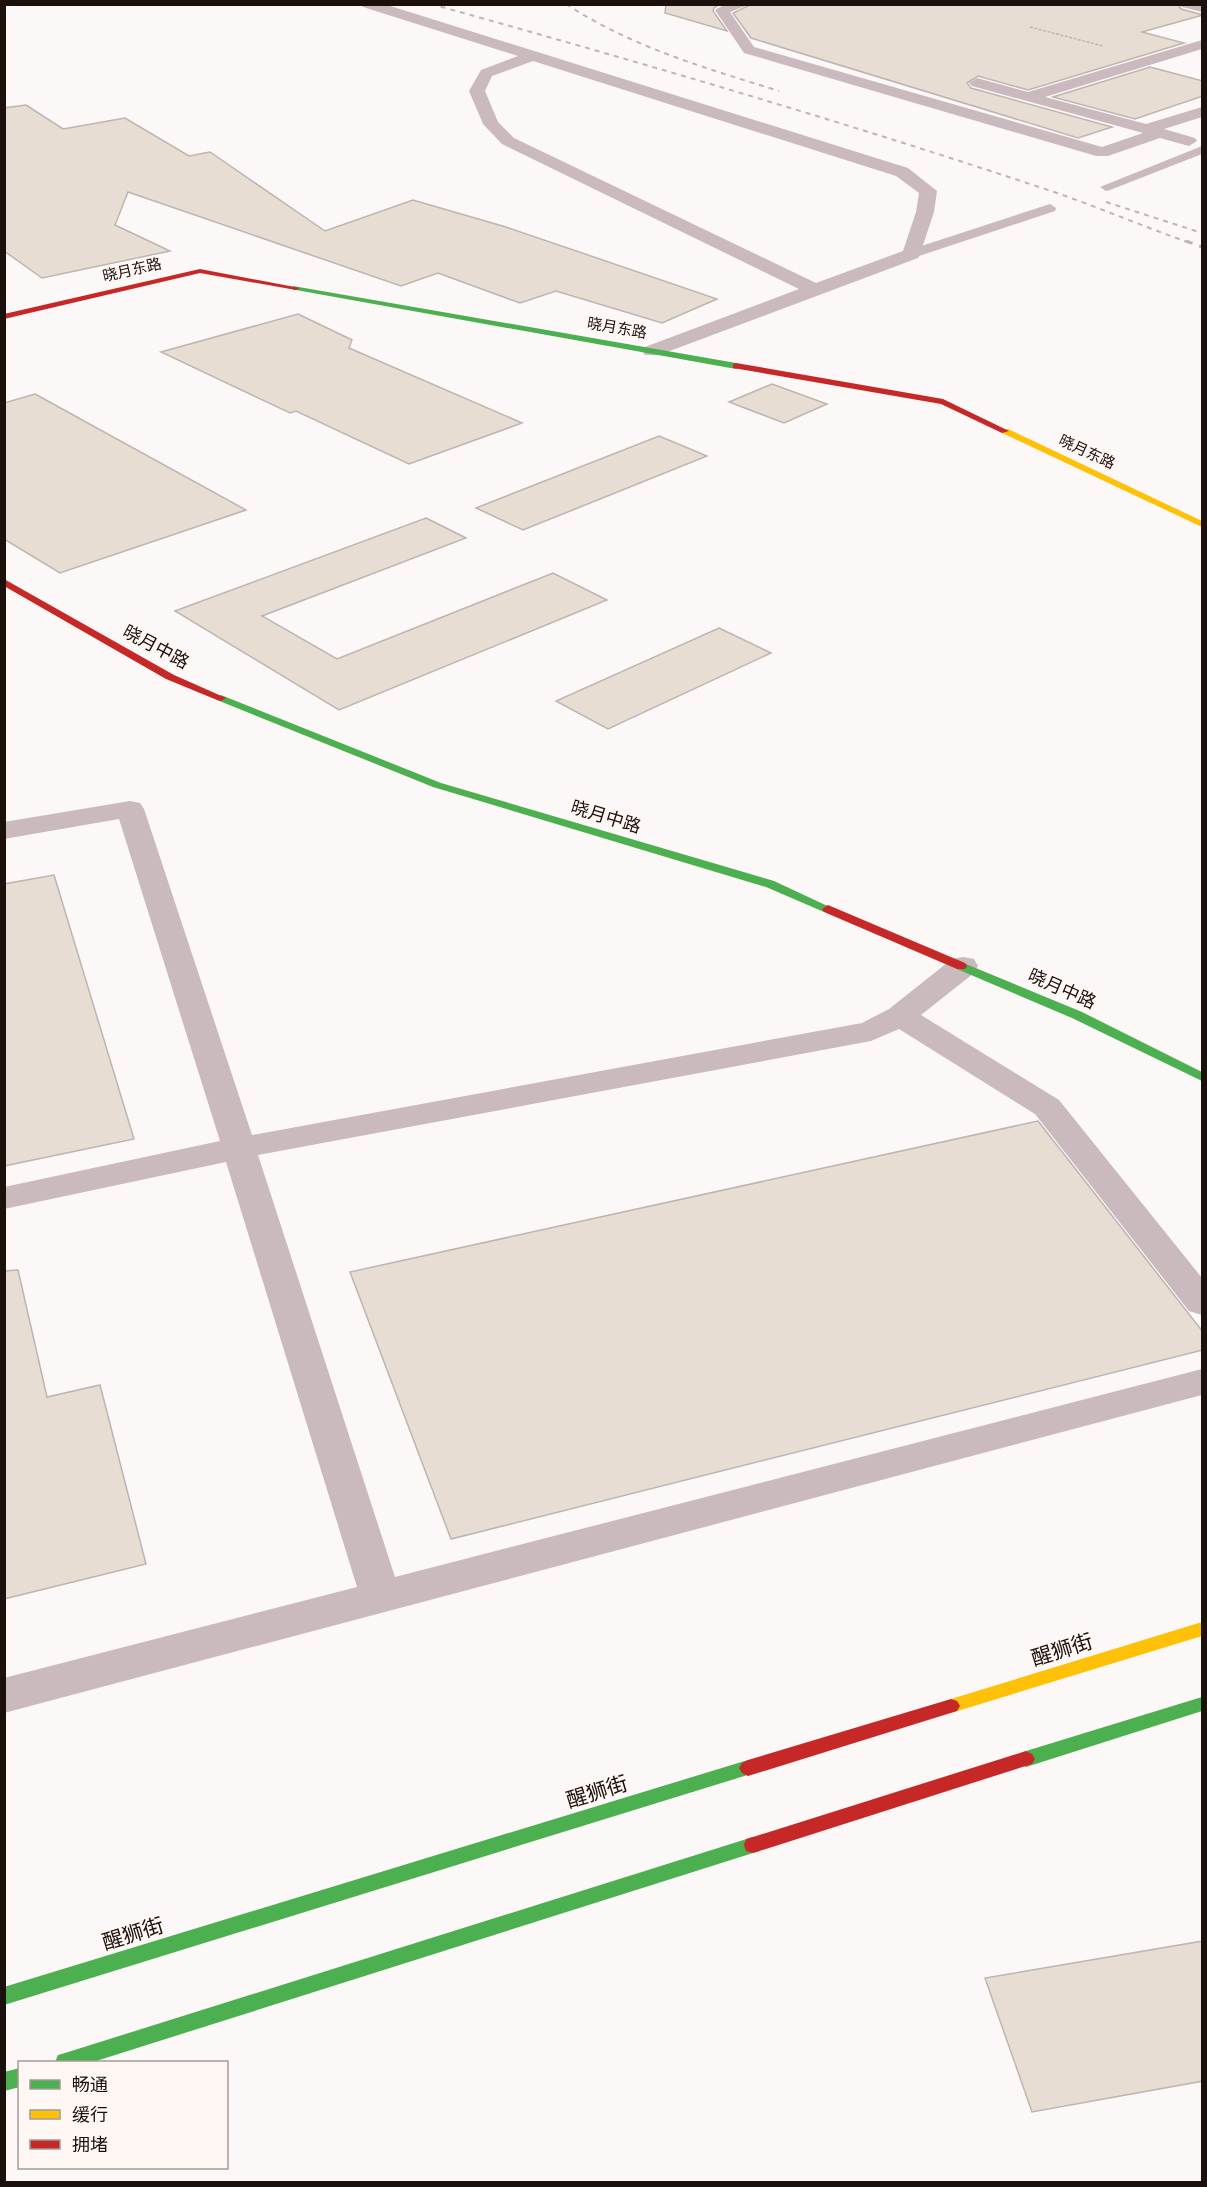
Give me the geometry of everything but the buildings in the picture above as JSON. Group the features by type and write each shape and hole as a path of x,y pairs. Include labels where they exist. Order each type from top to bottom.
{"street":[{"path":"368,4 902,172 928,190 926,212 911,254 652,351"},
{"path":"743,4 722,10 749,50 1102,152 1203,112"},
{"path":"1187,4 1203,8"},
{"path":"1028,97 1203,44"},
{"path":"532,56 486,73 477,91 491,124 508,141 816,290"},
{"path":"976,83 1154,131 1196,146"},
{"name":"晓月东路","path":"4,317 200,271 943,402 1203,524"},
{"name":"晓月中路","path":"4,582 170,677 437,785 770,884 1077,1015 1203,1077"},
{"path":"4,831 130,809 381,1597"},
{"path":"4,1198 239,1148 871,1031 900,1016 963,966"},
{"path":"900,1016 1047,1107 1203,1302"},
{"path":"4,1695 1203,1382"},
{"name":"醒狮街","path":"4,1996 1203,1629"},
{"path":"68,2061 1203,1704"}],"lane":[{"path":"1106,187 1196,146"},
{"path":"911,254 1050,208"}],"path":[{"path":"1030,27 1154,59"}],"railway":[{"path":"431,4 821,117 1054,192 1190,243"},
{"path":"566,4 643,44 696,65 779,91"},
{"path":"1106,202 1202,233"},
{"path":"1186,241 1202,247"}],"traffic: fast":[{"path":"296,288 736,366"},
{"path":"221,698 437,785 770,884 828,909"},
{"path":"961,966 1077,1015 1202,1077"},
{"path":"1026,1759 1202,1704"},
{"path":"4,1996 748,1768"},
{"path":"68,2061 753,1845"},
{"path":"4,2082 18,2078"}],"traffic: slow":[{"path":"1005,431 1202,524"},
{"path":"951,1706 1202,1629"}],"traffic: jam":[{"path":"4,317 200,271 296,288"},
{"path":"736,366 943,402 1005,431"},
{"path":"4,582 170,677 221,698"},
{"path":"828,909 961,966"},
{"path":"748,1768 951,1706"},
{"path":"753,1845 1026,1759"}]}
